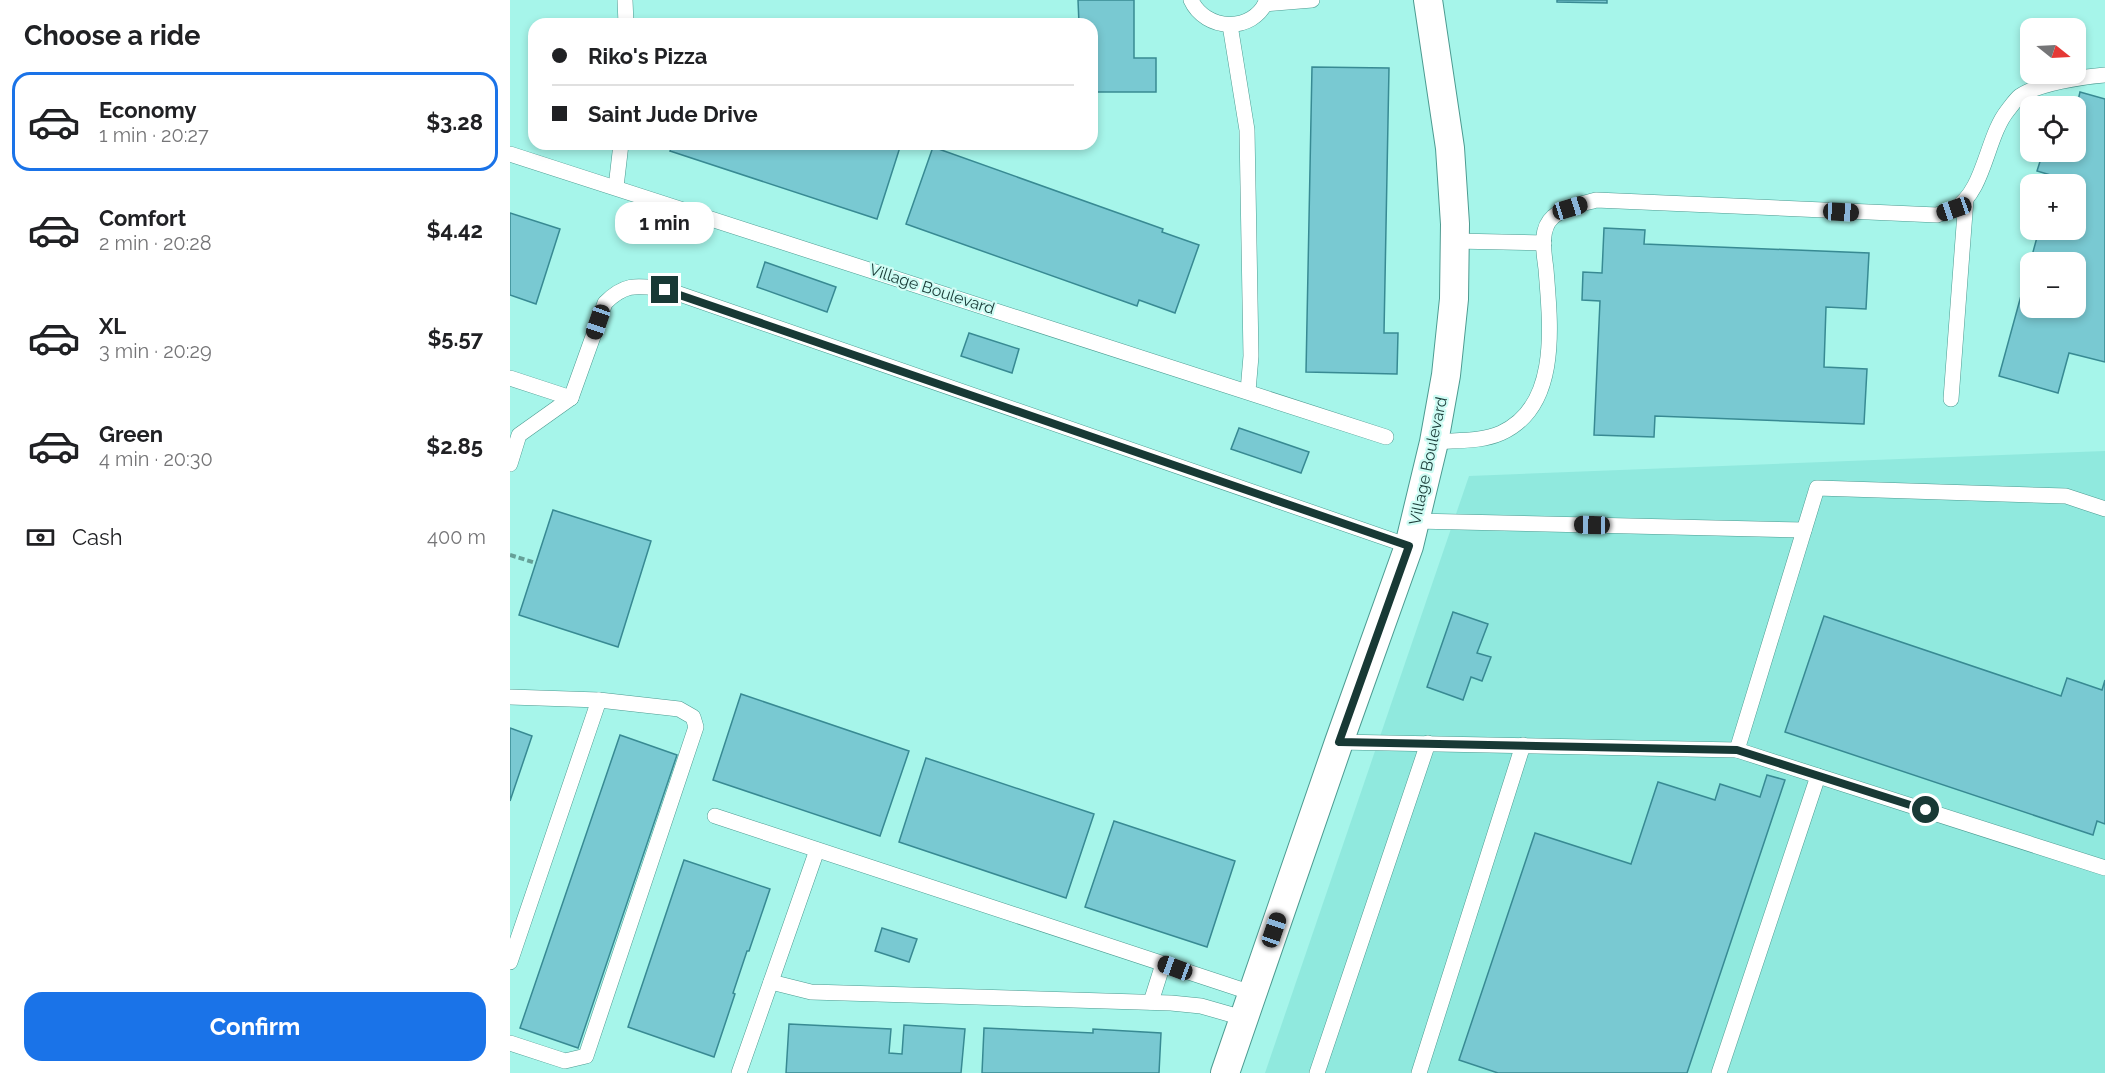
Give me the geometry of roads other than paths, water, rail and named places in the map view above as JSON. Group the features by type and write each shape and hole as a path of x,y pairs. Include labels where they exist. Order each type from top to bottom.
{"street":[{"name":"Village Boulevard","path":"1225,1073 1412,533 1434,442 1454,299 1455,241 1450,148 1428,0"}],"lane":[{"path":"625,0 626,18"},
{"path":"1191,0 1194,8 1204,17 1216,24 1230,25 1244,22 1256,15 1266,2 1312,0"},
{"path":"1230,25 1247,130 1251,356 1248,391"},
{"path":"1434,442 1481,439 1501,434 1521,422 1533,407 1548,362 1548,299 1544,243 1546,226 1553,216 1596,200 1937,215 1954,209 1966,199 1979,176 2001,118 2019,96 2038,88 2078,78 2105,75"},
{"path":"616,187 620,150"},
{"name":"Village Boulevard","path":"510,154 1386,437"},
{"path":"1951,399 1966,199"},
{"path":"1455,241 1544,243"},
{"path":"510,464 519,435 571,398 605,303 613,295 634,285 665,290 1412,533 1804,530"},
{"path":"510,378 571,398"},
{"path":"1737,750 1817,488 2066,496 2105,509"},
{"path":"510,697 599,700 679,709 693,717 696,727 586,1056 565,1061 510,1043"},
{"path":"510,962 599,700"},
{"path":"1339,742 1737,750 2105,868"},
{"path":"1317,1073 1428,744"},
{"path":"1419,1073 1523,745"},
{"path":"1719,1073 1818,776"},
{"path":"715,816 1163,964 1247,1005"},
{"path":"739,1073 817,850"},
{"path":"1151,1002 1163,964"},
{"path":"771,982 811,992 1151,1002 1201,1006 1247,1005"}]}
